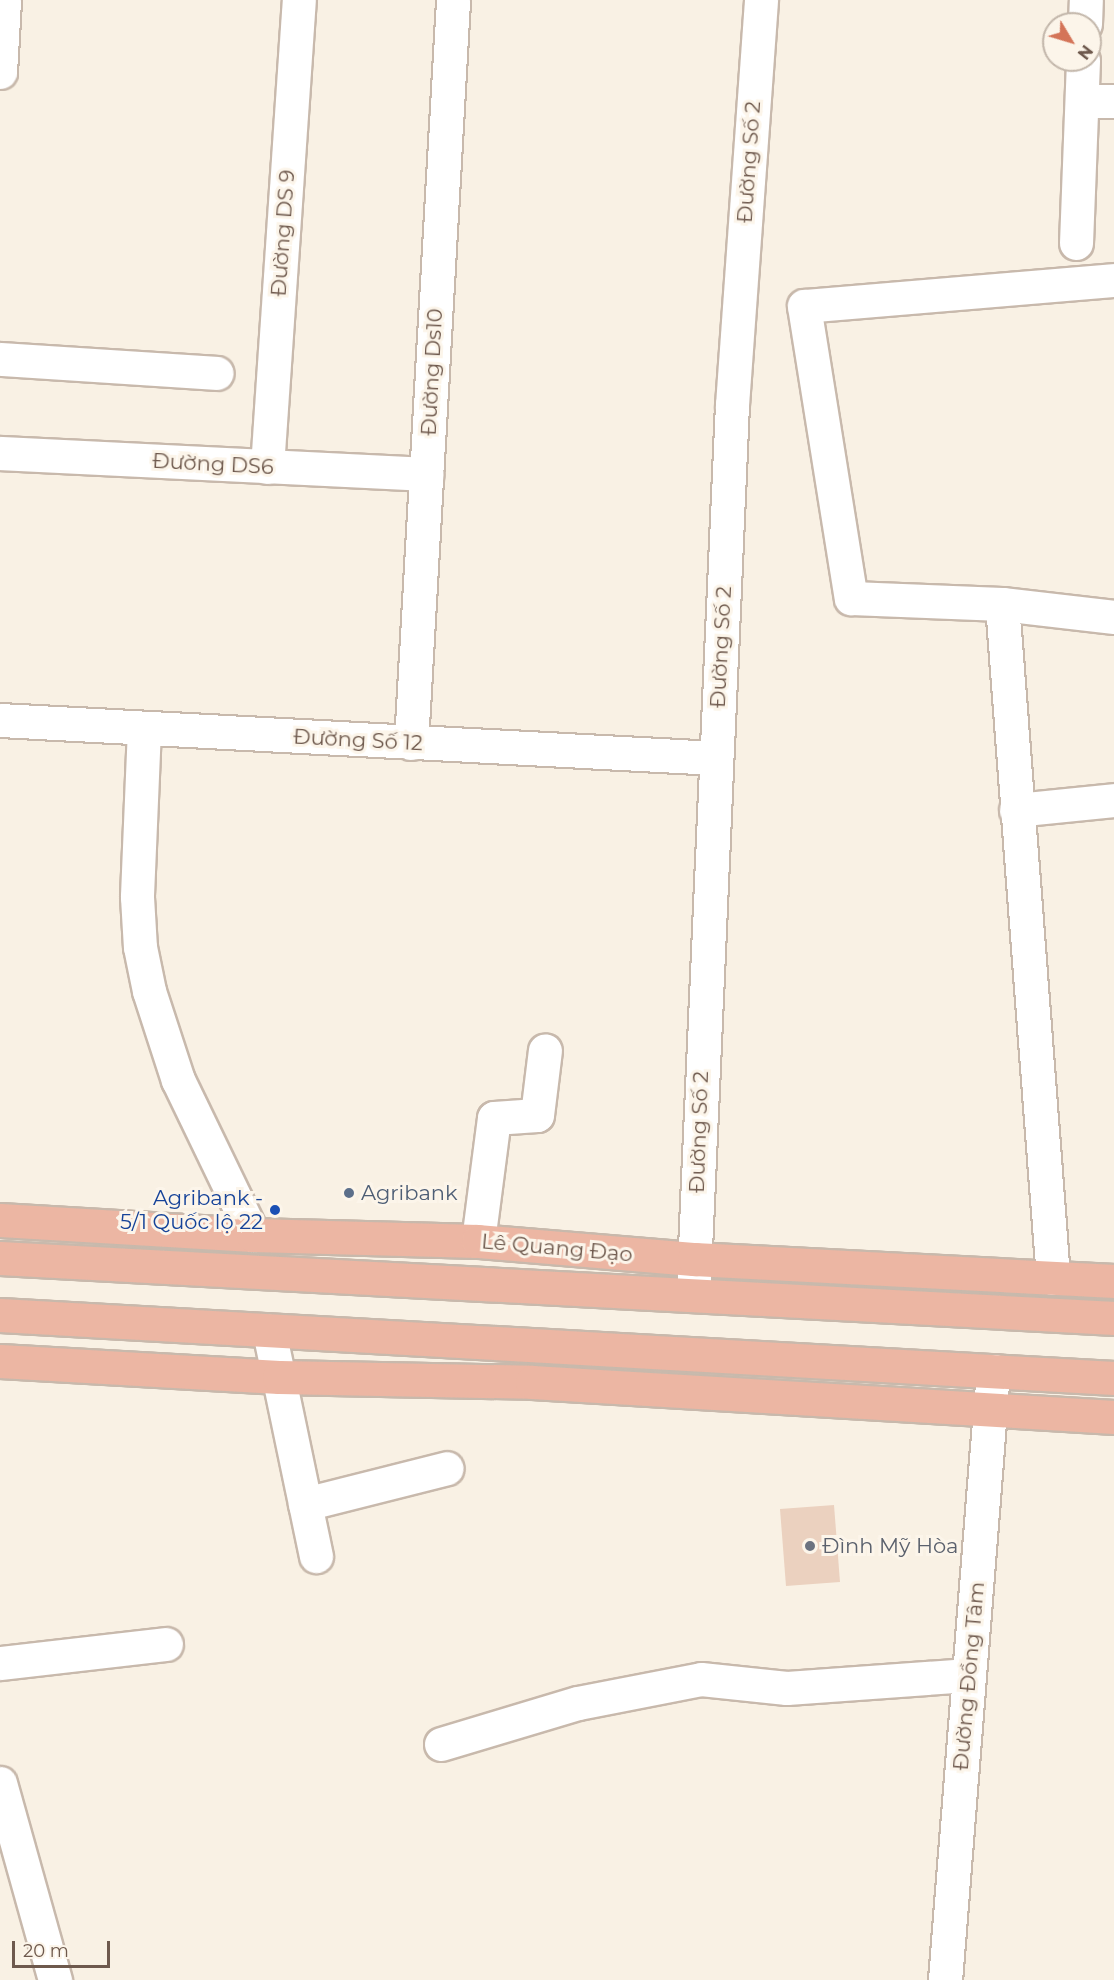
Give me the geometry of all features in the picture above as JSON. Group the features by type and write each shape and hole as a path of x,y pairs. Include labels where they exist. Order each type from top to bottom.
{"highway":[{"name":"Lê Quang Đạo","path":"0,1220 253,1236 478,1242 694,1259 1114,1281"},
{"name":"Lê Quang Đạo","path":"0,1258 1114,1318"},
{"path":"0,1316 1114,1378"},
{"path":"0,1361 279,1377 532,1382 1114,1417"}],"street":[{"path":"0,72 4,0"},
{"name":"Đường DS 9","path":"267,466 299,0"},
{"name":"Đường Ds10","path":"411,743 453,0"},
{"name":"Đường Số 2","path":"693,1294 732,405 761,0"},
{"path":"1076,243 1083,72"},
{"path":"1082,101 1114,101"},
{"path":"1114,280 804,306 851,598 1002,604 1114,617"},
{"path":"0,359 217,373"},
{"name":"Đường DS6","path":"0,453 426,474"},
{"path":"1002,604 1053,1278"},
{"name":"Đường Số 12","path":"0,720 715,758"},
{"path":"144,728 137,897 140,947 147,980 178,1080 253,1236"},
{"path":"1016,810 1114,800"},
{"path":"478,1242 494,1118 537,1115 545,1050"},
{"path":"269,1331 316,1556"},
{"name":"Đường Đồng Tâm","path":"945,1980 993,1371"},
{"path":"305,1504 447,1468"},
{"path":"0,1663 166,1644"},
{"path":"441,1744 578,1702 701,1679 787,1688 969,1675"},
{"path":"3,1802 55,1980"}],"building":[{"name":"Đình Mỹ Hòa","path":"834,1505 840,1582 786,1586 780,1509"}],"place":[{"name":"Agribank","path":"349,1193"},
{"name":"Agribank - 5/1 Quốc lộ 22","path":"275,1210"},
{"name":"Đình Mỹ Hòa","path":"810,1546"}]}
